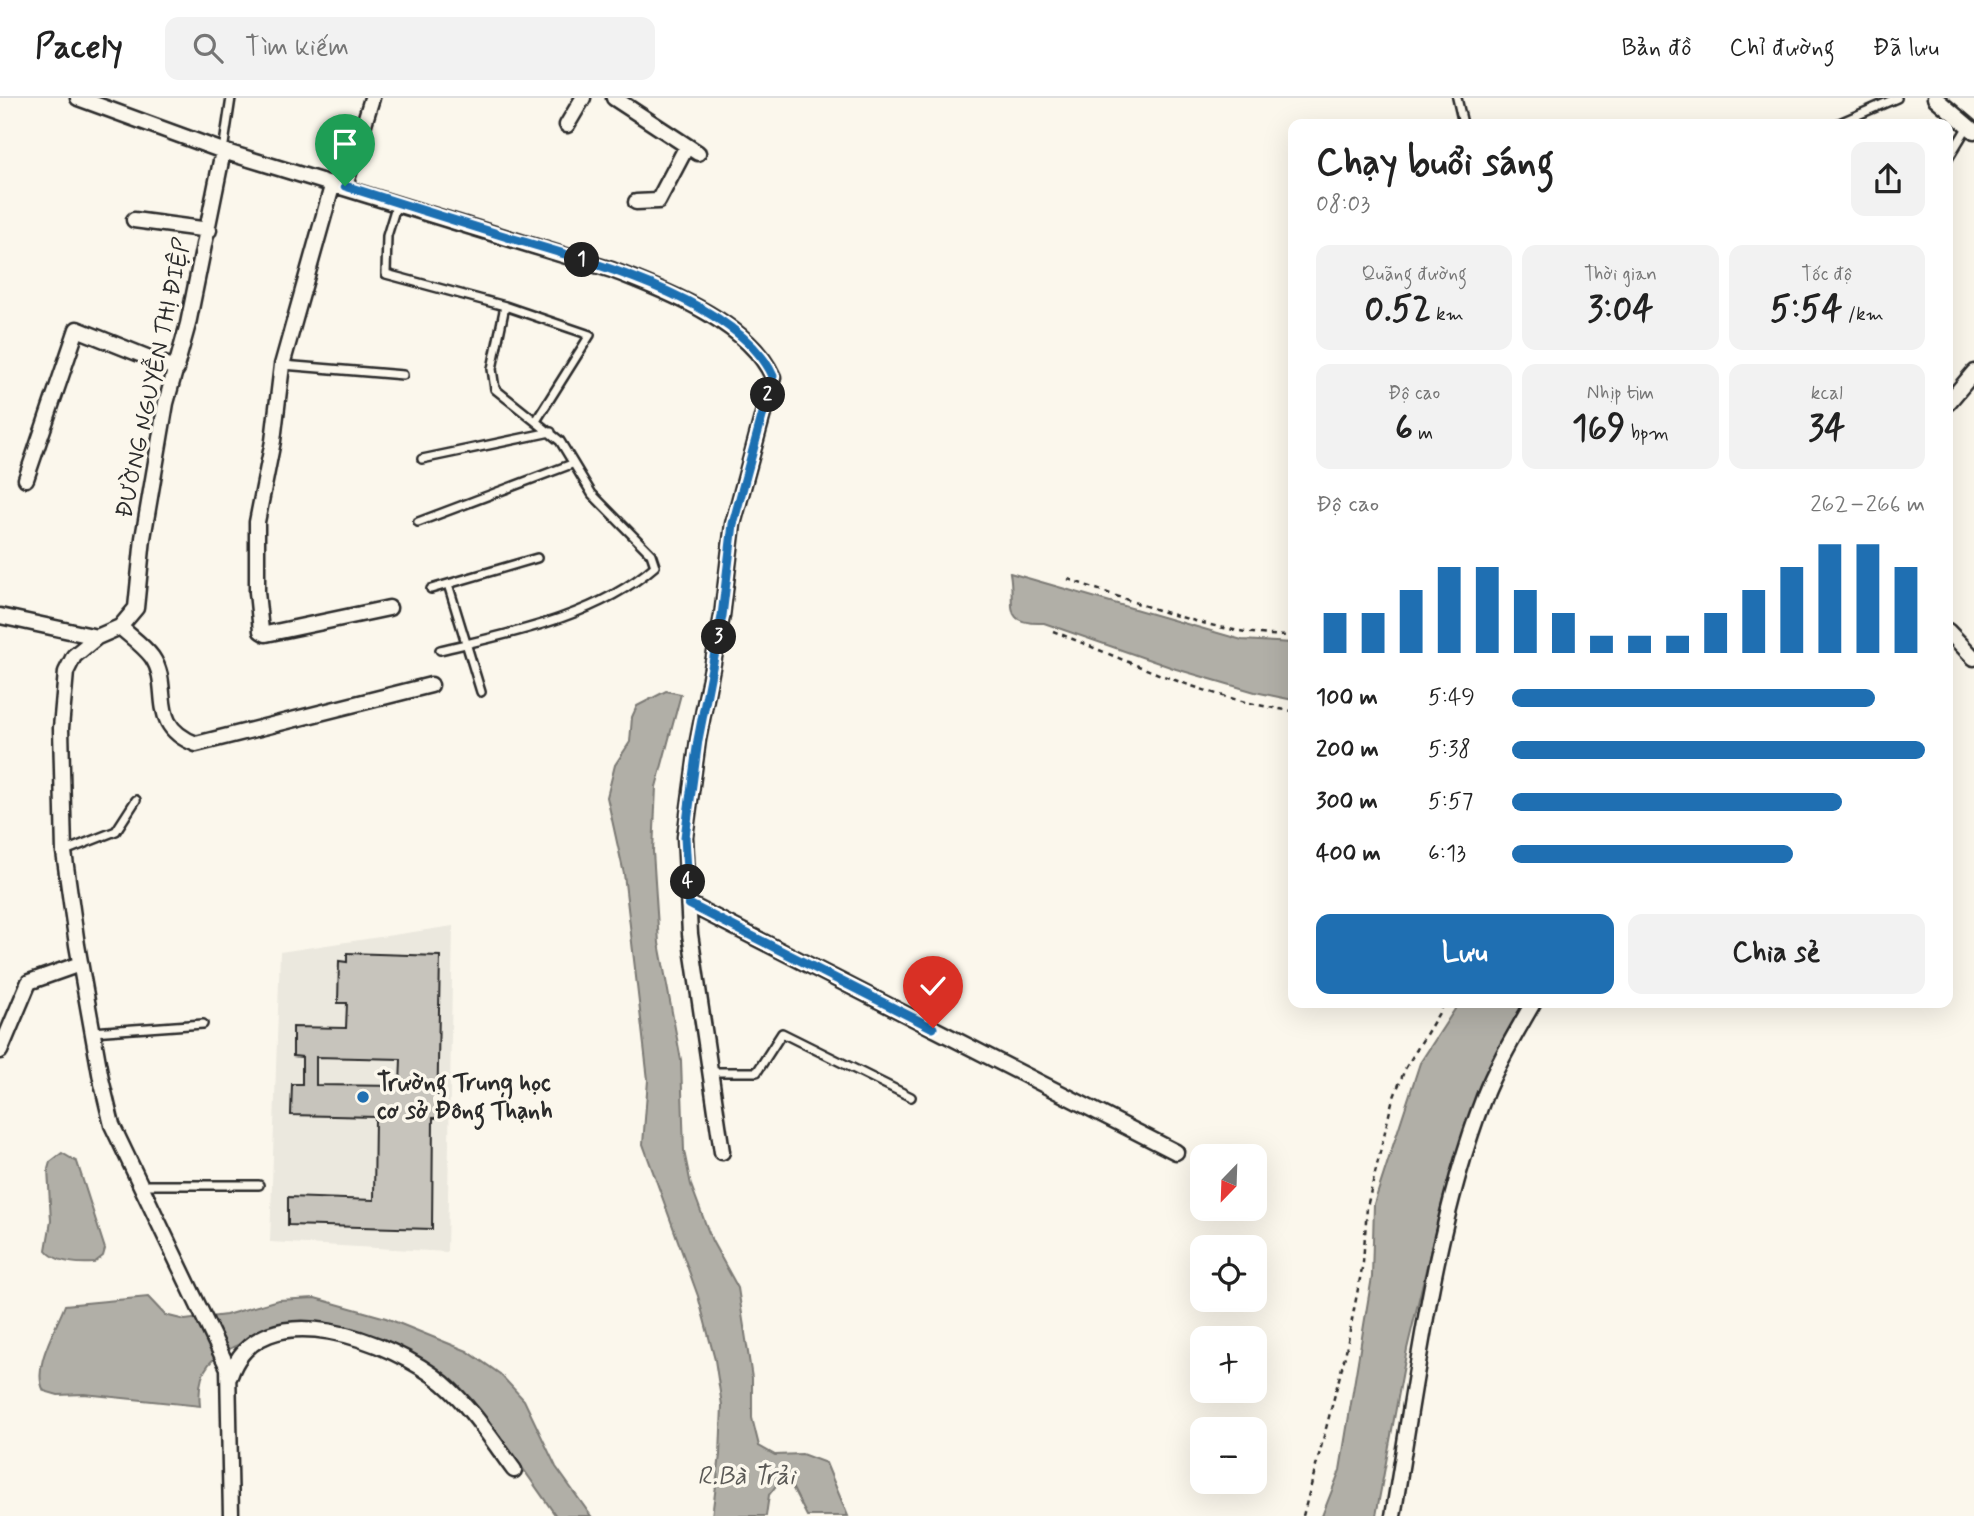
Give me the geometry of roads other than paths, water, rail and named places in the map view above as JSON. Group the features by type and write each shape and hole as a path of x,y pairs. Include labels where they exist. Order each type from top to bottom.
{"street":[{"path":"78,98 101,102 223,151 612,270 672,294 728,327 764,358 773,376 733,524 722,616 698,740 685,837 690,934 722,1152"},
{"path":"372,98 339,185 282,365 273,441 257,522 257,592 261,631 266,634 389,608"},
{"path":"567,125 583,98"},
{"path":"614,98 693,149 658,201 636,202"},
{"path":"1935,98 1971,129"},
{"name":"ĐƯỜNG NGUYỄN THỊ ĐIỆP","path":"120,626 136,608 145,525 166,403 177,369 209,230 223,151"},
{"path":"134,220 209,230"},
{"path":"26,479 77,329 177,369"},
{"path":"1953,398 1971,382"},
{"path":"0,616 97,637"},
{"path":"231,1516 229,1372 112,1125 92,1032 64,852 61,728 66,672 74,656 97,637 120,626 153,659 166,718 180,738 196,744 430,685"},
{"path":"1953,636 1974,658"},
{"path":"689,904 1176,1152"},
{"path":"0,1051 29,982 80,964"},
{"path":"1393,1516 1431,1292 1454,1195 1485,1094 1529,1008"},
{"path":"229,1372 252,1344 289,1330 310,1329 366,1340 389,1350 442,1382 474,1415 514,1470"}],"lane":[{"path":"223,151 231,98"},
{"path":"1457,98 1462,119"},
{"path":"1849,119 1897,98"},
{"path":"1953,152 1971,129"},
{"path":"397,203 387,236 386,274 505,306 590,335 536,421"},
{"path":"440,650 604,601 627,589 655,566 650,554 592,494 572,464 561,440 495,389 492,369 505,306"},
{"path":"282,365 402,375"},
{"path":"422,459 551,432"},
{"path":"418,522 572,464"},
{"path":"431,589 537,558"},
{"path":"448,584 481,692"},
{"path":"64,852 116,831 136,800"},
{"path":"92,1032 203,1024"},
{"path":"710,1072 757,1072 782,1033 911,1097"},
{"path":"140,1185 259,1185"}],"water":[{"path":"1010,573 1242,640 1288,643 1288,699 1176,669 1044,623 1021,621 1013,611"},
{"name":"R.Bà Trải","path":"666,691 681,694 656,787 653,851 659,943 681,1060 684,1151 691,1185 712,1241 738,1288 752,1378 752,1418 759,1446 775,1455 802,1454 826,1463 848,1516 807,1516 788,1479 782,1478 769,1495 766,1516 712,1516 720,1455 722,1405 715,1360 698,1296 643,1144 648,1080 624,874 607,797 615,765 630,742 632,717 637,706"},
{"path":"1456,1008 1523,1008 1480,1084 1443,1199 1407,1349 1376,1516 1322,1516 1340,1470 1372,1277 1374,1204 1420,1063"},
{"path":"62,1153 77,1162 105,1249 103,1256 94,1263 61,1260 46,1250 51,1221 48,1169 50,1162"},
{"path":"148,1297 165,1315 185,1320 226,1315 278,1300 315,1298 386,1318 467,1351 500,1374 524,1400 556,1467 591,1516 556,1516 488,1422 462,1394 434,1369 403,1349 368,1335 300,1323 274,1328 224,1352 209,1364 201,1381 200,1406 84,1394 58,1395 44,1391 41,1382 43,1359 65,1305"}],"place":[{"name":"Trường Trung học cơ sở Đông Thạnh","path":"363,1097"}]}
